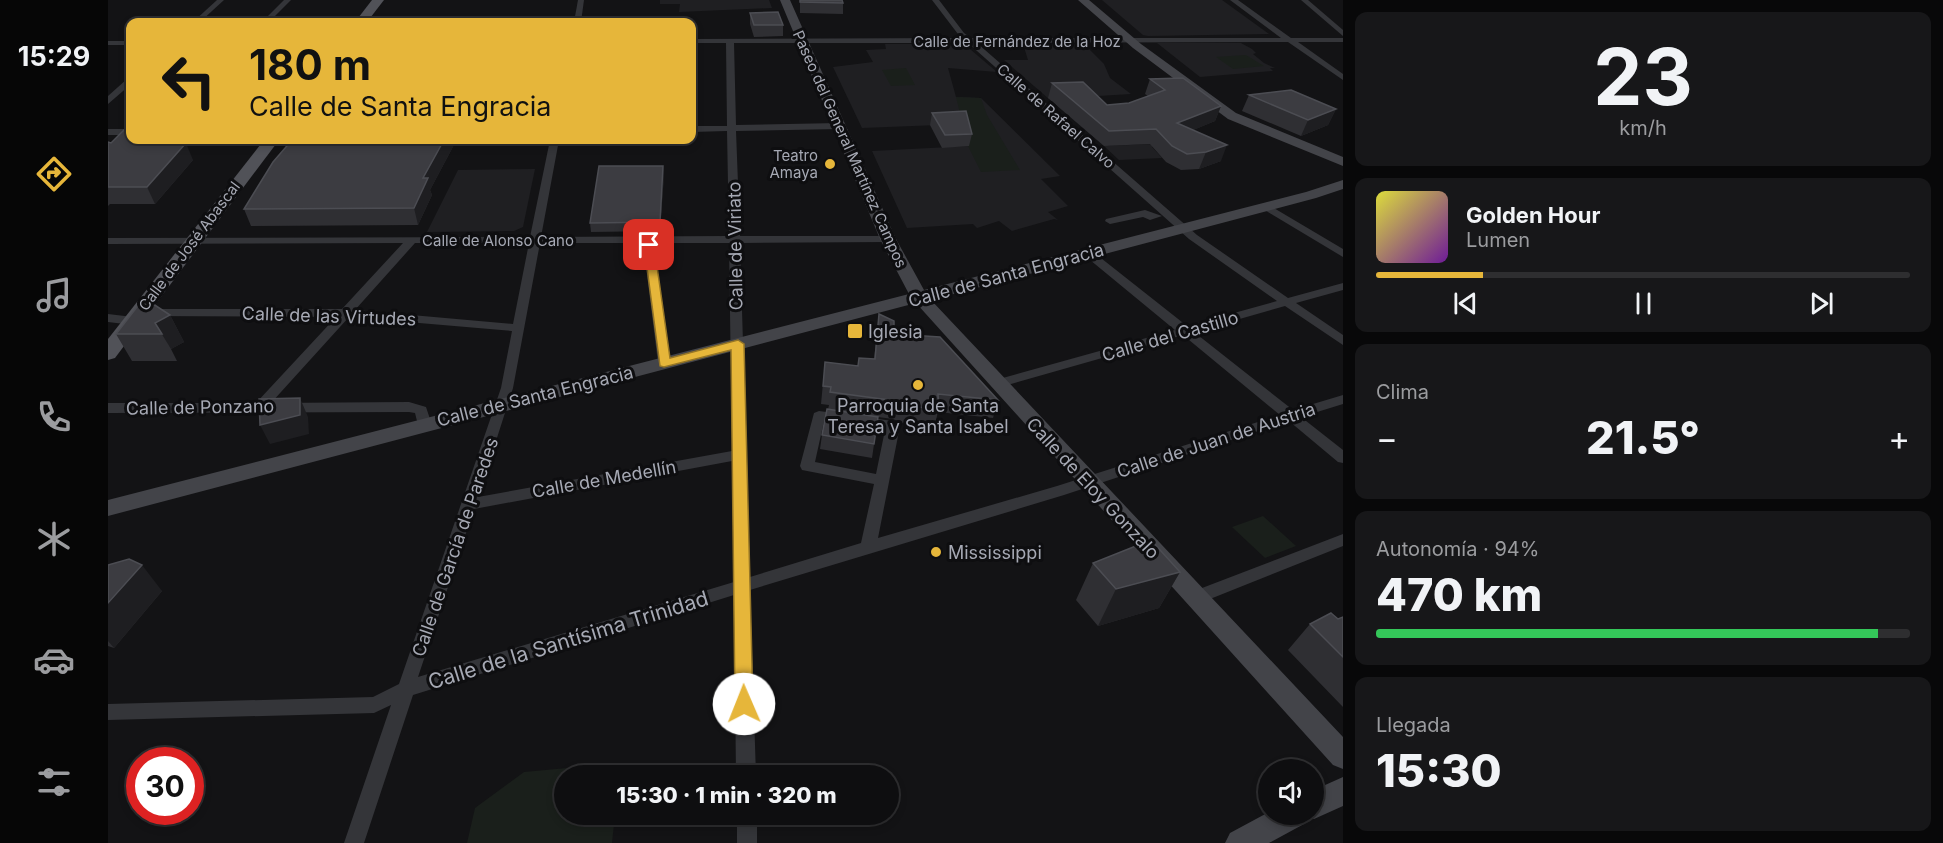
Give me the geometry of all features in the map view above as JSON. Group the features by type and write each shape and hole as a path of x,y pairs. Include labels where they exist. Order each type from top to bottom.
{"main road":[{"path":"364,18 378,0"},
{"name":"Paseo del General Martínez Campos","path":"785,0 888,239 919,297"},
{"path":"1083,0 1130,40 1232,116 1318,154 1343,162"},
{"name":"Calle de José Abascal","path":"108,352 268,144"},
{"path":"1318,154 1343,177"},
{"name":"Calle de Santa Engracia","path":"108,508 1267,207 1343,184"},
{"name":"Calle de Santa Engracia","path":"1311,195 1343,196"},
{"name":"Calle de Eloy Gonzalo","path":"919,297 1343,756"},
{"path":"1324,800 1343,791"},
{"path":"1240,843 1274,825"}],"street":[{"path":"201,18 221,0"},
{"path":"269,18 288,0"},
{"path":"578,18 581,0"},
{"name":"Calle de Rafael Calvo","path":"935,0 961,35 1182,228 1343,341"},
{"path":"1233,0 1343,78"},
{"path":"1304,0 1343,34"},
{"name":"Calle de Fernández de la Hoz","path":"696,41 1343,40"},
{"name":"Calle de Viriato","path":"730,41 746,765"},
{"path":"108,43 126,43"},
{"path":"108,101 126,85"},
{"path":"696,129 839,126"},
{"path":"108,132 126,132"},
{"name":"Calle de García de Paredes","path":"354,843 507,388 553,144"},
{"path":"1267,207 1343,254"},
{"path":"1110,221 1145,213 1150,217 1157,216"},
{"name":"Calle de Alonso Cano","path":"108,241 888,239"},
{"path":"261,406 412,240"},
{"path":"648,240 664,363"},
{"path":"1088,253 1343,458"},
{"name":"Calle del Castillo","path":"997,384 1343,286"},
{"name":"Calle de las Virtudes","path":"108,318 346,313 517,328"},
{"name":"Calle de Juan de Austria","path":"1088,482 1343,399"},
{"name":"Calle de Ponzano","path":"108,408 409,407 421,410 425,425"},
{"path":"868,547 893,426 819,416 807,466 881,480"},
{"name":"Calle de Medellín","path":"469,504 740,455"},
{"name":"Calle de la Santísima Trinidad","path":"108,712 374,705 407,689 1088,482"},
{"path":"1195,598 1343,540"},
{"path":"747,825 747,843"}],"shaded area":[{"path":"660,0 769,0 772,8 679,12 680,4 660,4"},
{"path":"1102,0 1222,0 1269,34 1143,35"},
{"path":"1157,43 1241,43 1252,49 1256,53 1253,54 1264,63 1275,68 1270,68 1273,71 1200,77"},
{"path":"885,44 964,44 997,72 948,68 956,97 981,98 1060,176 1041,179 1068,206 1048,212 1058,220 1054,219 1012,231 999,221 977,228 973,224 907,228 872,151 969,146 964,124 862,128 833,67 873,62 866,50 886,49"},
{"path":"1023,44 1084,44 1104,64 1110,78 1131,94 1049,99 1004,60 1028,60"},
{"path":"1246,55 1264,66 1233,69 1216,57"},
{"path":"906,68 915,85 891,86 882,70"},
{"path":"956,97 981,98 987,115 1020,170 981,172 968,146"},
{"path":"1155,144 1152,147 1162,158 1119,160 1104,146"},
{"path":"535,169 523,227 514,231 427,232 458,170"},
{"path":"1263,516 1296,546 1265,558 1232,527"},
{"path":"554,769 554,825 614,825 612,843 467,843 475,808 524,772"}],"building":[{"path":"800,0 842,0 843,3 800,2"},
{"path":"778,12 783,25 754,25 750,13"},
{"path":"1183,78 1221,106 1177,123 1227,145 1206,152 1187,154 1172,146 1156,129 1109,131 1052,83 1083,82 1107,105 1129,103 1165,90 1150,79"},
{"path":"1291,90 1336,109 1308,120 1249,95"},
{"path":"966,111 972,134 945,135 932,113"},
{"path":"126,128 126,144 185,144 147,187 108,187 108,142 111,143"},
{"path":"289,144 442,144 423,178 428,178 414,208 244,209 273,162"},
{"path":"599,166 663,166 660,222 590,223"},
{"path":"144,298 170,315 155,323 162,334 116,334"},
{"path":"879,314 894,321 894,334 940,337 998,400 938,394 939,410 906,405 897,401 830,392 831,387 823,386 825,362 858,366 859,358 875,359"},
{"path":"300,398 300,415 260,425 259,399"},
{"path":"827,409 878,417 874,444 822,435"},
{"path":"1151,540 1180,572 1116,589 1093,563"},
{"path":"129,559 142,565 108,603 108,565"},
{"path":"1331,613 1338,619 1343,617 1343,657 1310,624"}],"place":[{"name":"Teatro Amaya","path":"830,164"},
{"name":"Iglesia","path":"855,331"},
{"name":"Parroquia de Santa Teresa y Santa Isabel","path":"918,385"},
{"name":"Mississippi","path":"936,552"}],"route":[{"path":"649,245 664,363 738,344 744,704"}]}
